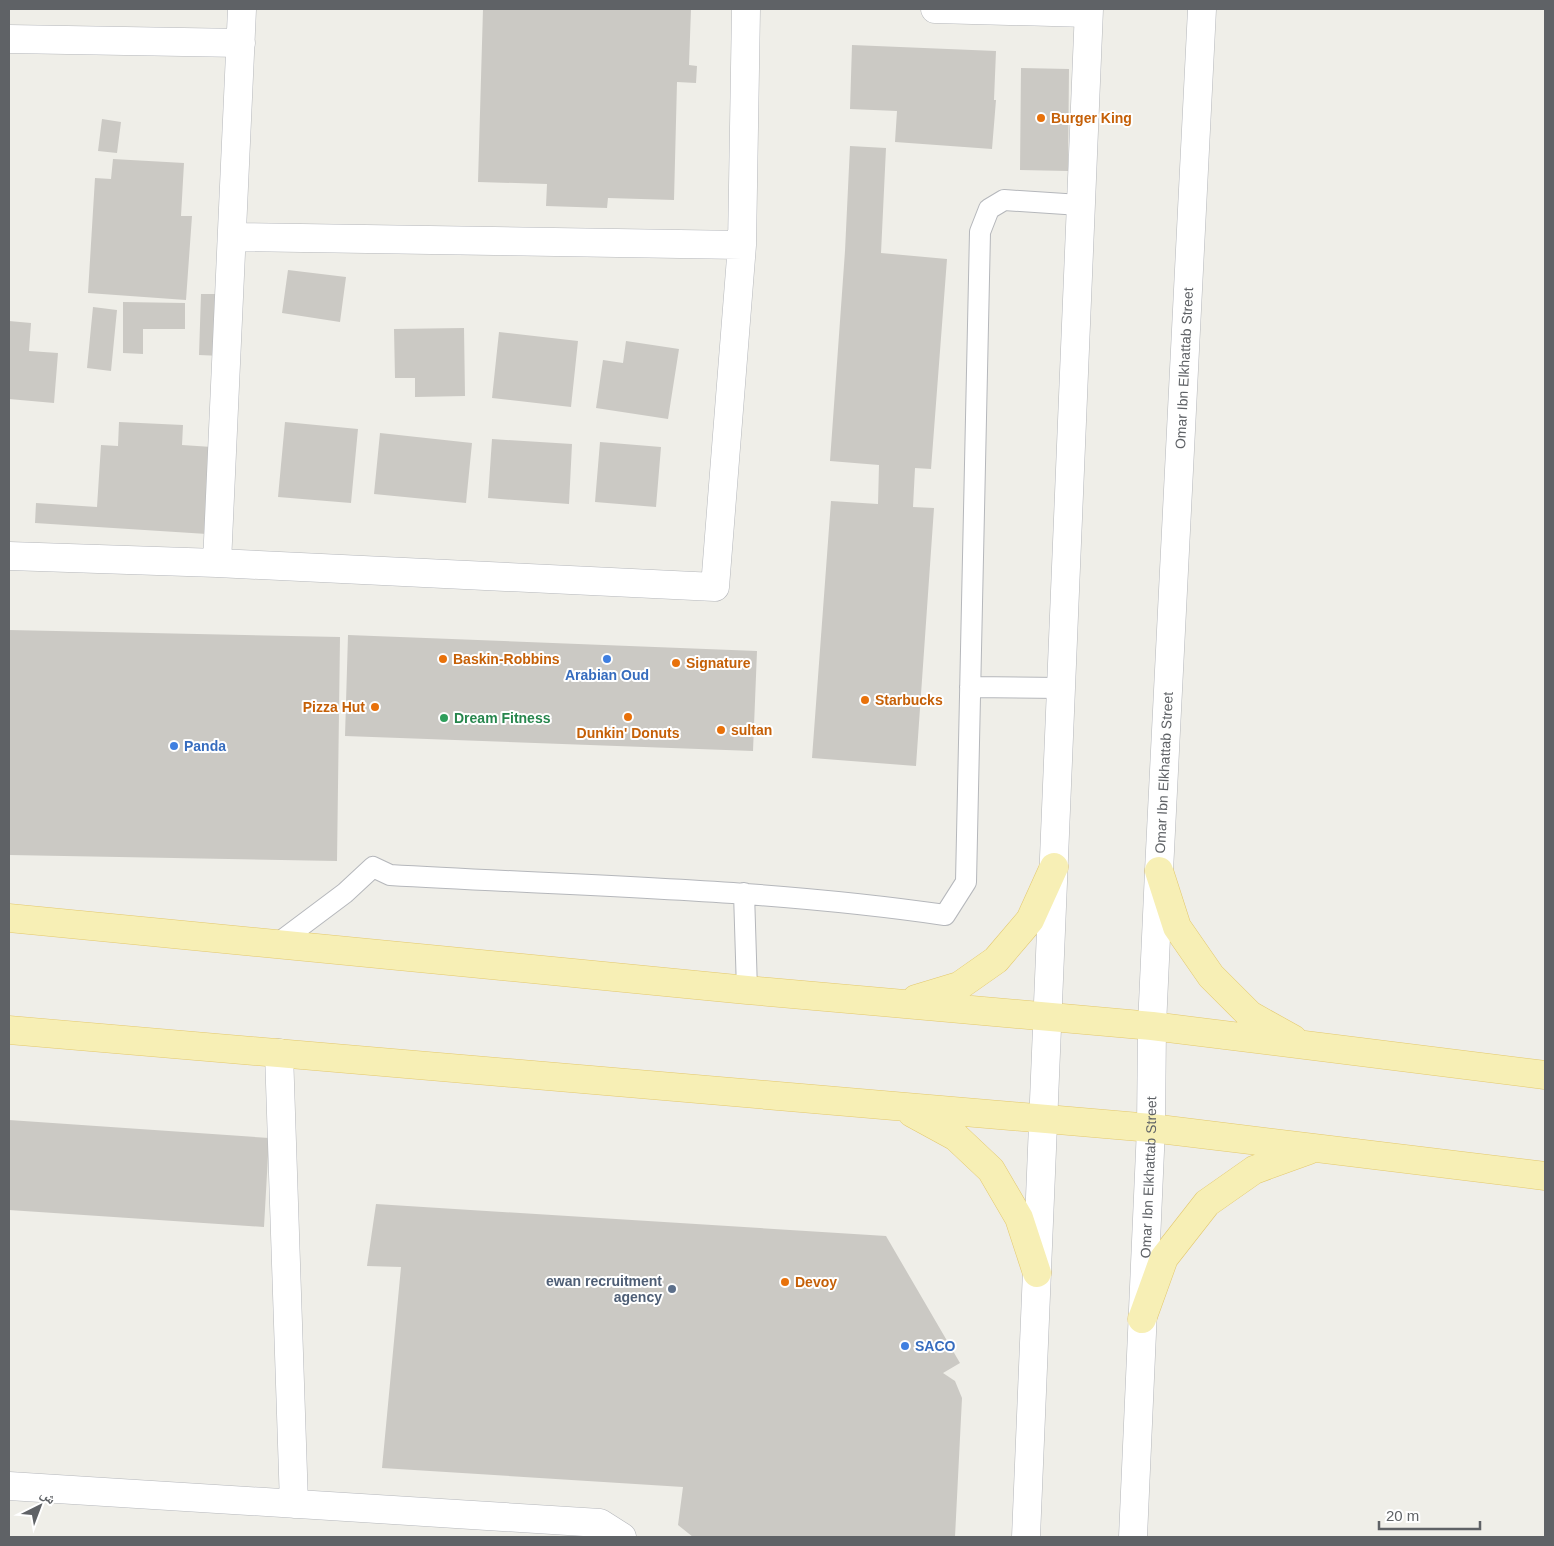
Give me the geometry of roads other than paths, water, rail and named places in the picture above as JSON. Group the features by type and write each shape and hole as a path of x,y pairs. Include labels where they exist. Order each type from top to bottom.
{"main road":[{"path":"904,1003 959,986 996,960 1030,920 1054,867"},
{"path":"1159,871 1177,927 1211,976 1250,1015 1305,1046"},
{"path":"9,918 747,990 1152,1026 1545,1075"},
{"path":"9,1030 1151,1128 1545,1176"},
{"path":"902,1107 956,1137 991,1170 1018,1218 1037,1273"},
{"path":"1142,1320 1164,1258 1207,1203 1254,1170 1312,1148"}],"street":[{"path":"217,562 242,9"},
{"path":"9,556 217,562 715,587 742,245 746,9"},
{"path":"935,9 1088,11 1026,1537"},
{"name":"Omar Ibn Elkhattab Street","path":"1132,1537 1151,1128 1152,1026 1159,871 1202,9"},
{"path":"9,39 241,43"},
{"path":"232,237 742,245"},
{"path":"279,1054 294,1504"},
{"path":"9,1486 600,1523 622,1537"}],"lane":[{"path":"277,944 345,893 374,867 390,874 744,893 881,906 945,915 966,882 980,232 990,209 1004,200 1080,205"},
{"path":"970,687 1061,688"},
{"path":"744,893 747,990"}],"place":[{"name":"Burger King","path":"1041,118"},
{"name":"Baskin-Robbins","path":"443,659"},
{"name":"Arabian Oud","path":"607,659"},
{"name":"Signature","path":"676,663"},
{"name":"Starbucks","path":"865,700"},
{"name":"Pizza Hut","path":"375,707"},
{"name":"Dunkin' Donuts","path":"628,717"},
{"name":"Dream Fitness","path":"444,718"},
{"name":"sultan","path":"721,730"},
{"name":"Panda","path":"174,746"},
{"name":"Devoy","path":"785,1282"},
{"name":"ewan recruitment agency","path":"672,1289"},
{"name":"SACO","path":"905,1346"}]}
